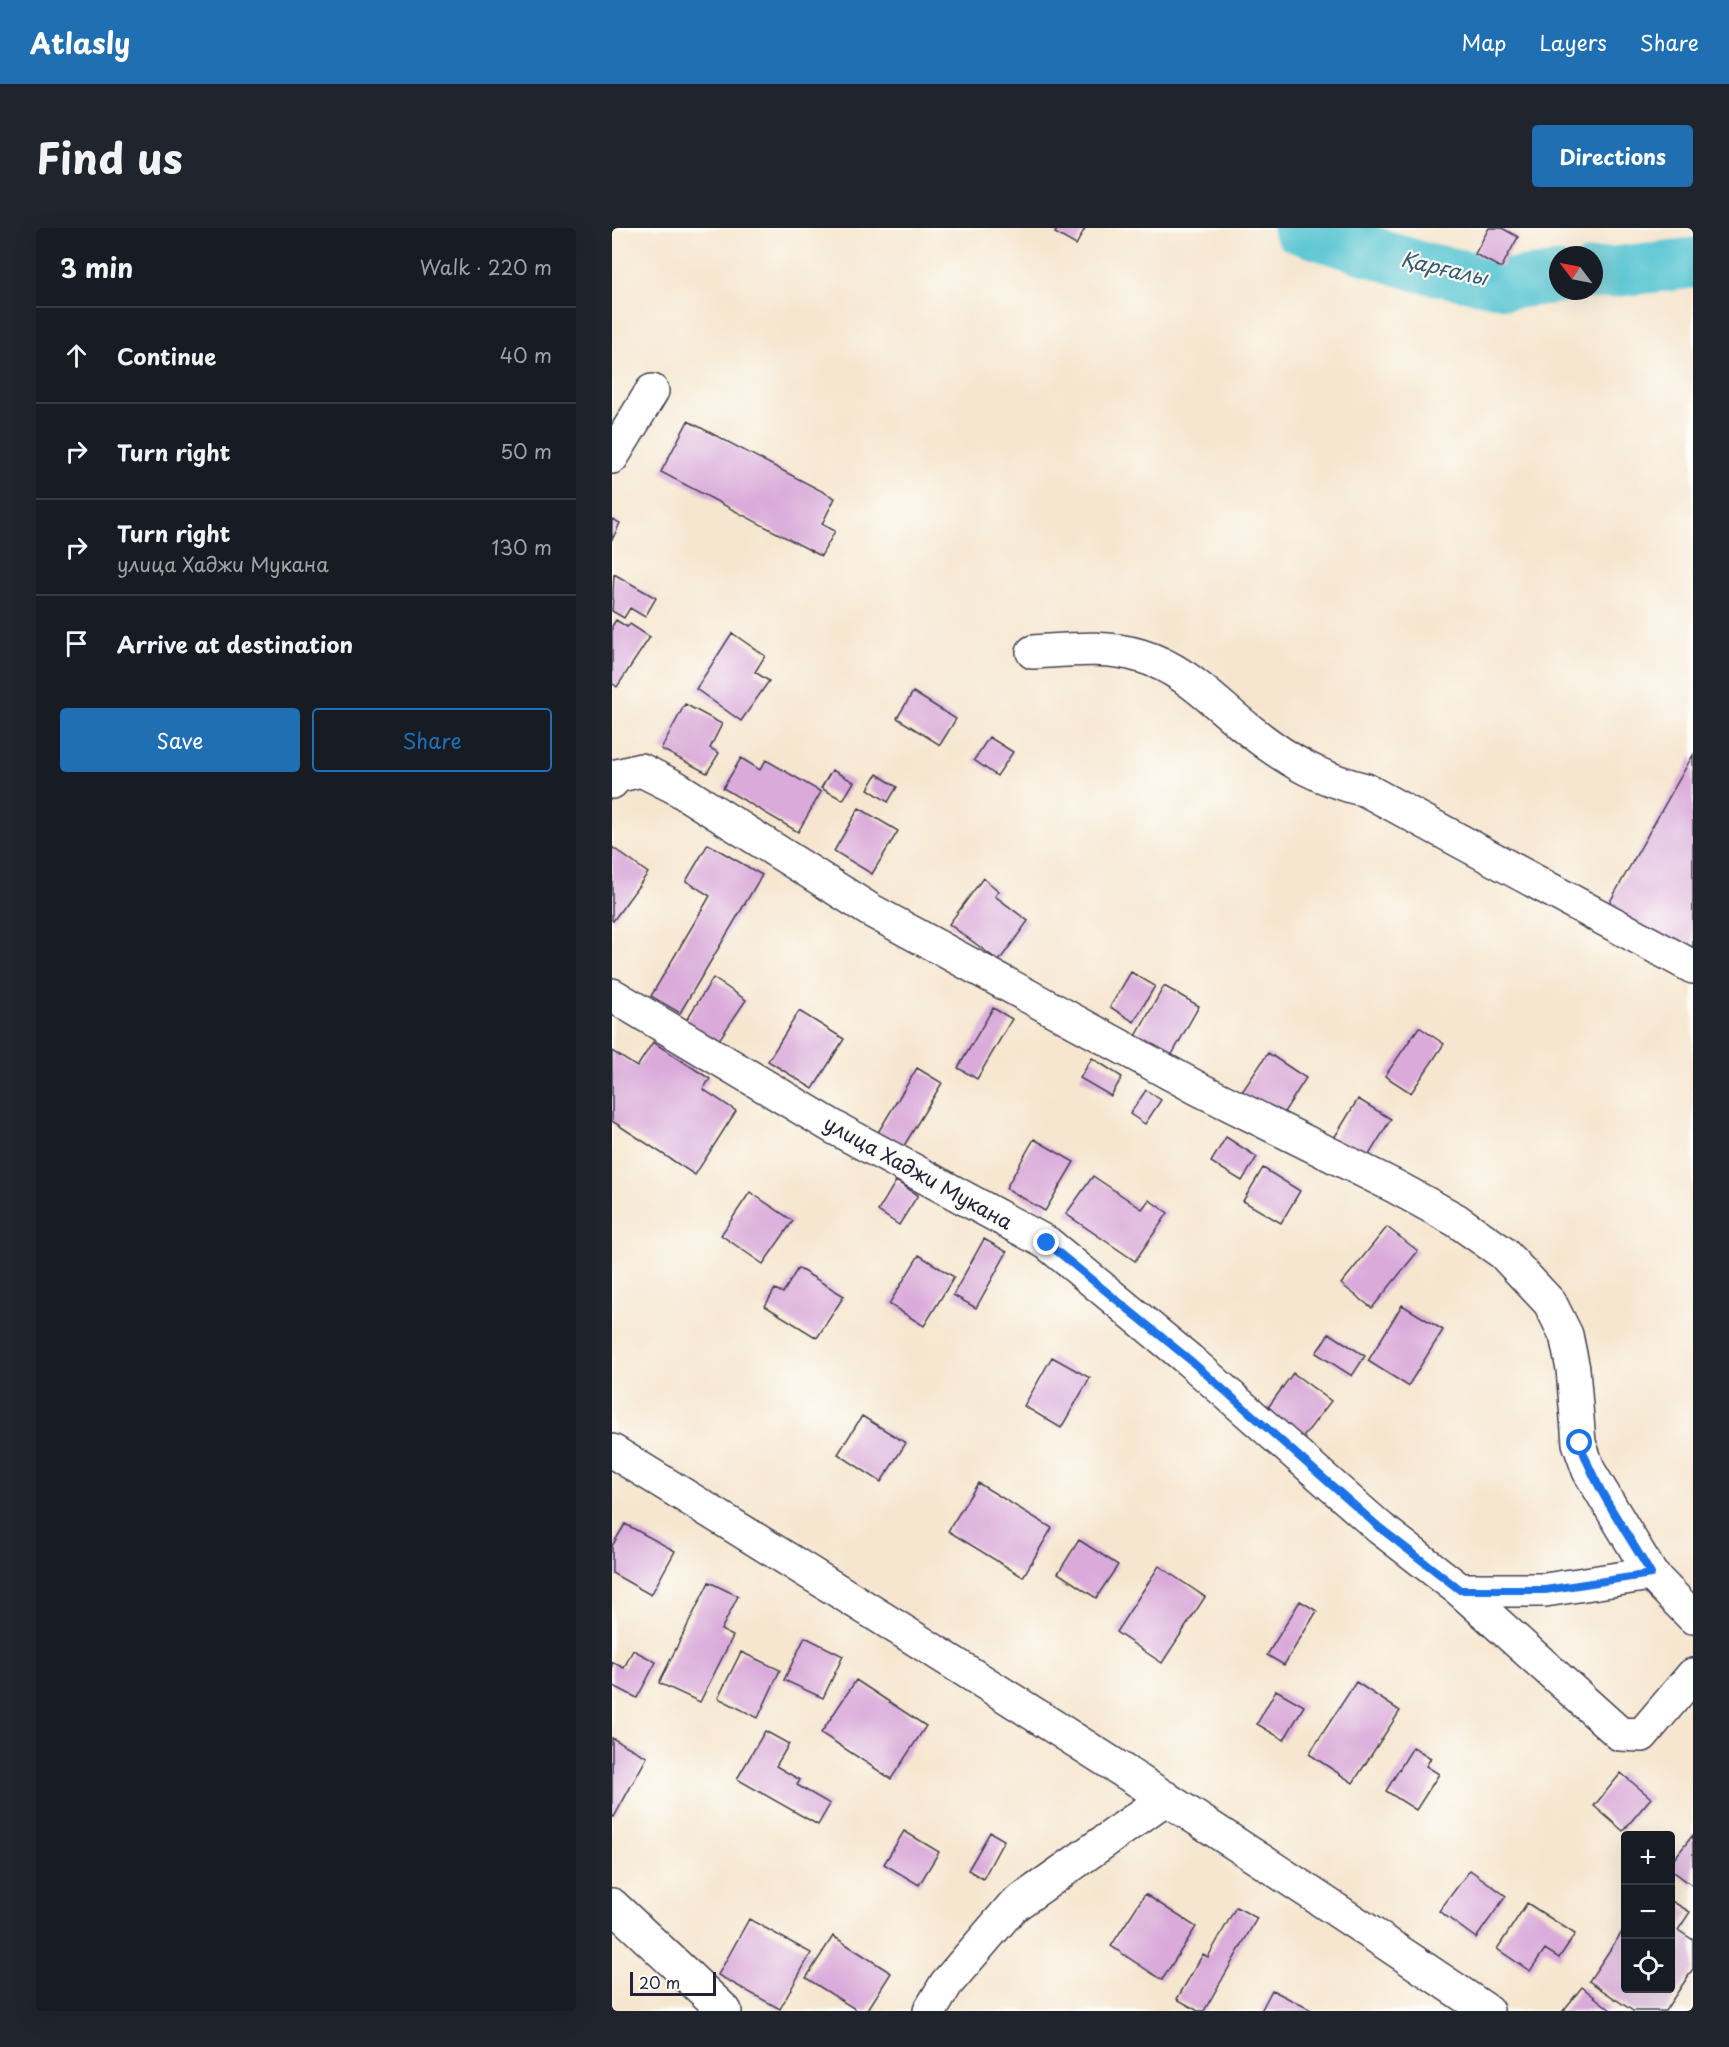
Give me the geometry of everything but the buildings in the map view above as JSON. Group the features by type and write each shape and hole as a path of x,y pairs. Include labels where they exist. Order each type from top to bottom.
{"street":[{"path":"612,457 652,391"},
{"path":"1033,652 1086,648 1140,656 1161,664 1218,703 1252,733 1312,774 1365,790 1693,967"},
{"path":"612,782 617,776 641,770 675,787 870,910 1198,1089 1396,1187 1456,1220 1503,1253 1550,1303 1566,1335 1573,1370 1580,1443 1589,1471 1651,1574 1693,1617"},
{"name":"улица Хаджи Мукана","path":"612,996 835,1128 1047,1243 1190,1360 1380,1528 1460,1590 1620,1734 1642,1735 1693,1675"},
{"path":"612,1451 896,1625 1286,1875 1487,2011"},
{"path":"1460,1590 1545,1590 1651,1574"},
{"path":"930,2011 946,1984 1012,1907 1166,1798"},
{"path":"612,1905 725,2011"}],"waterway":[{"name":"Қарғалы","path":"1298,228 1420,267 1510,284 1549,279"},
{"name":"Қарғалы","path":"1603,273 1693,263"}],"route":[{"path":"1047,1243 1190,1360 1380,1528 1460,1590 1545,1590 1651,1574 1623,1524 1602,1495 1589,1471 1580,1443"}]}
